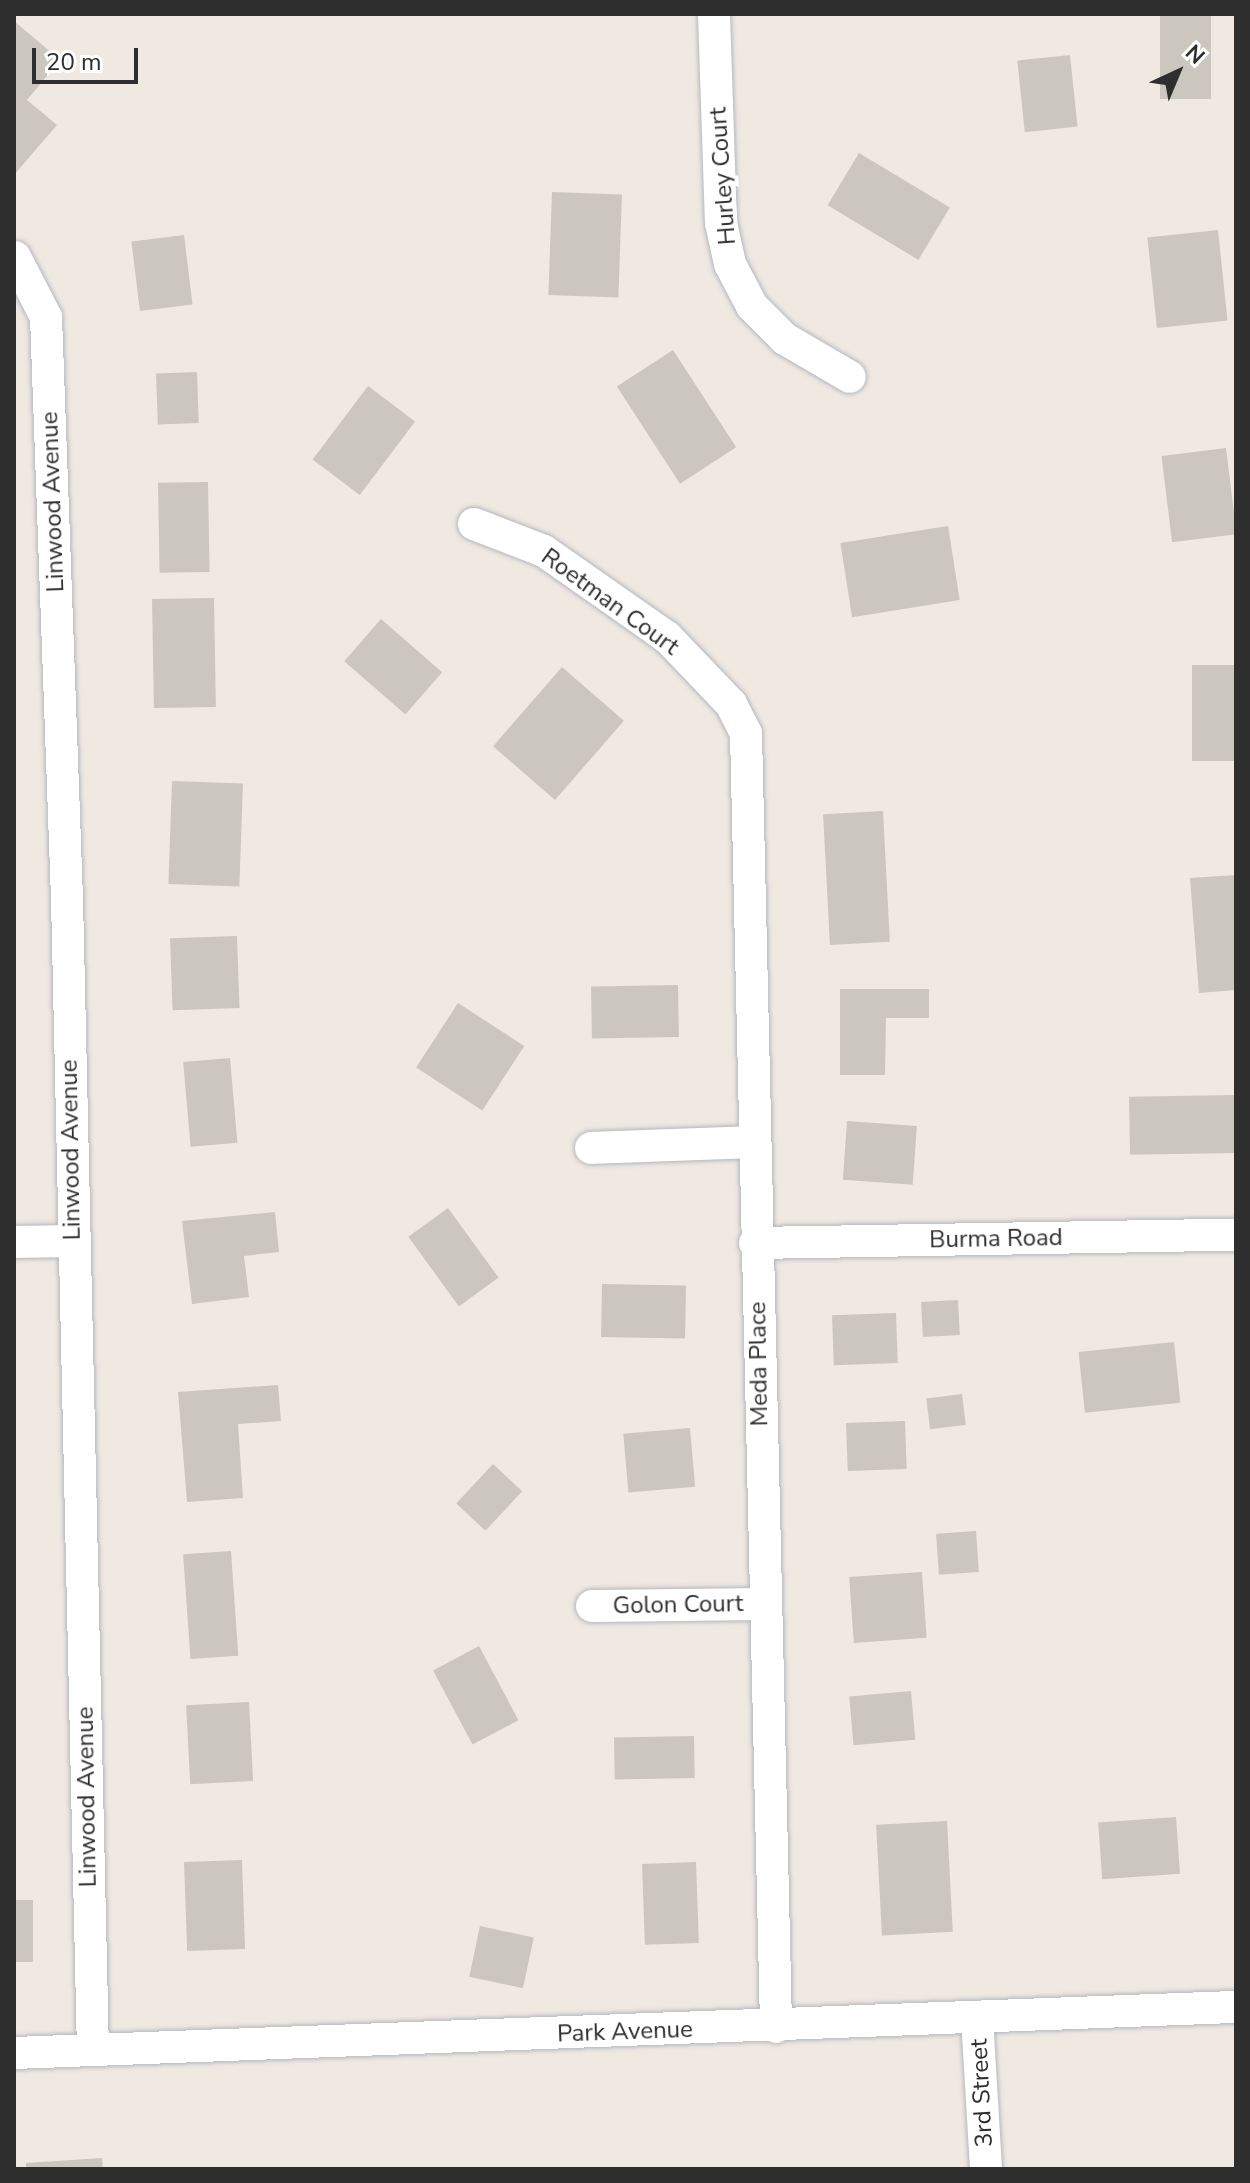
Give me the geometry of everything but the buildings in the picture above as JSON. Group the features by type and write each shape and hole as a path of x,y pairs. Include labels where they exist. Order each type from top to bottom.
{"street":[{"name":"Hurley Court","path":"714,14 721,223 730,264 752,306 785,339 850,377"},
{"name":"Linwood Avenue","path":"15,257 46,317 67,898 93,2050"},
{"name":"Roetman Court","path":"474,524 544,551 667,637 731,704"},
{"name":"Meda Place","path":"731,704 746,733 755,1243 776,2027"},
{"path":"591,1148 753,1142"},
{"name":"Burma Road","path":"755,1243 1236,1235"},
{"path":"14,1242 73,1241"},
{"name":"Golon Court","path":"592,1606 765,1604"},
{"name":"Park Avenue","path":"14,2053 776,2027 1236,2007"},
{"name":"3rd Street","path":"977,2017 986,2169"}]}
